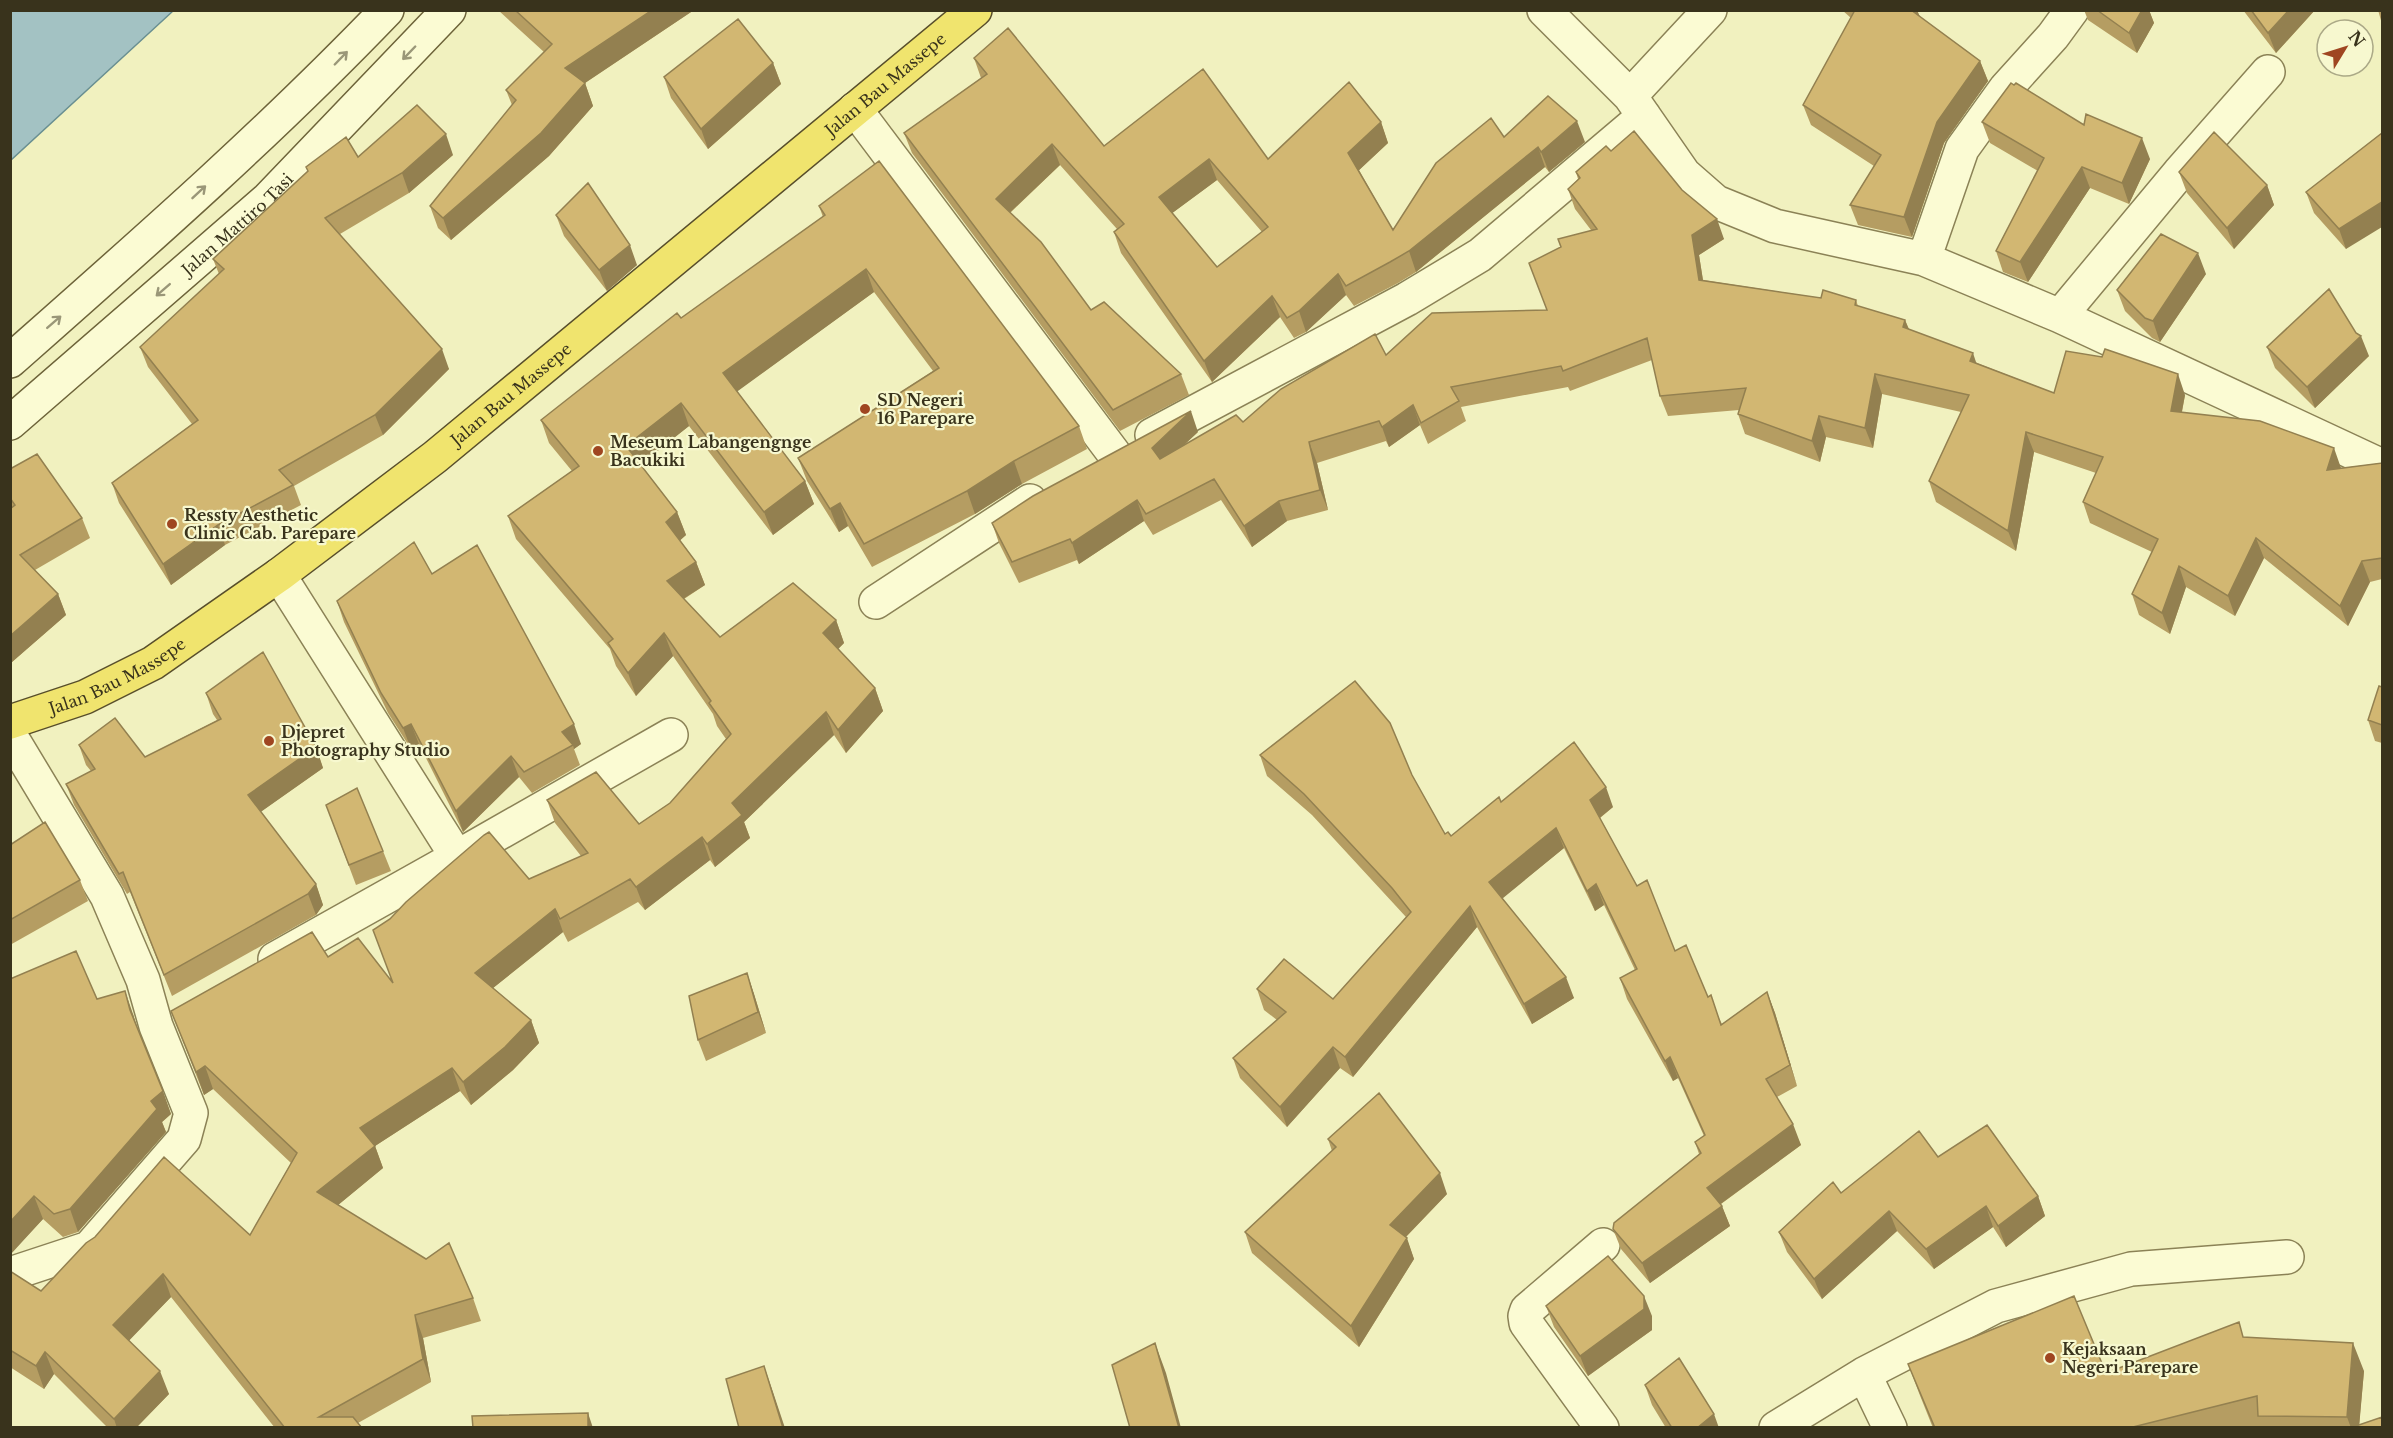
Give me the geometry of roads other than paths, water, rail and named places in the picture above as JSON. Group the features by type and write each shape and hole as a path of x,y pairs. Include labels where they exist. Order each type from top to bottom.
{"highway":[{"name":"Jalan Bau Massepe","path":"10,722 86,697 153,663 279,575 435,457 975,10"}],"street":[{"path":"10,361 165,225 326,75 387,10"},
{"name":"Jalan Mattiro Tasi","path":"10,423 268,199 449,10"},
{"path":"1544,10 1637,106 1684,174 1716,202 1775,226 1924,259 2060,316 2382,466"},
{"path":"1083,472 1407,299 1480,255 1637,106 1710,10"},
{"path":"1924,259 1962,149 2006,88 2053,36 2072,10"},
{"path":"2060,316 2209,137 2268,72"},
{"path":"855,109 1115,455"},
{"path":"876,602 1031,500 1052,489"},
{"path":"279,575 457,857"},
{"path":"10,735 107,896 143,980 156,1026 191,1113 184,1139 89,1248 10,1274"},
{"path":"249,974 671,735"},
{"path":"156,1026 187,1009"},
{"path":"1602,1428 1526,1323 1525,1316 1527,1310 1603,1245"},
{"path":"1776,1428 1864,1374 1996,1306 2131,1269 2287,1257"},
{"path":"1864,1374 1890,1428"}],"water":[{"path":"11,10 173,10 173,11 11,160"}],"place":[{"name":"SD Negeri 16 Parepare","path":"865,409"},
{"name":"Meseum Labangengnge Bacukiki","path":"598,451"},
{"name":"Ressty Aesthetic Clinic Cab. Parepare","path":"172,524"},
{"name":"Djepret Photography Studio","path":"269,741"},
{"name":"Kejaksaan Negeri Parepare","path":"2050,1358"}]}
